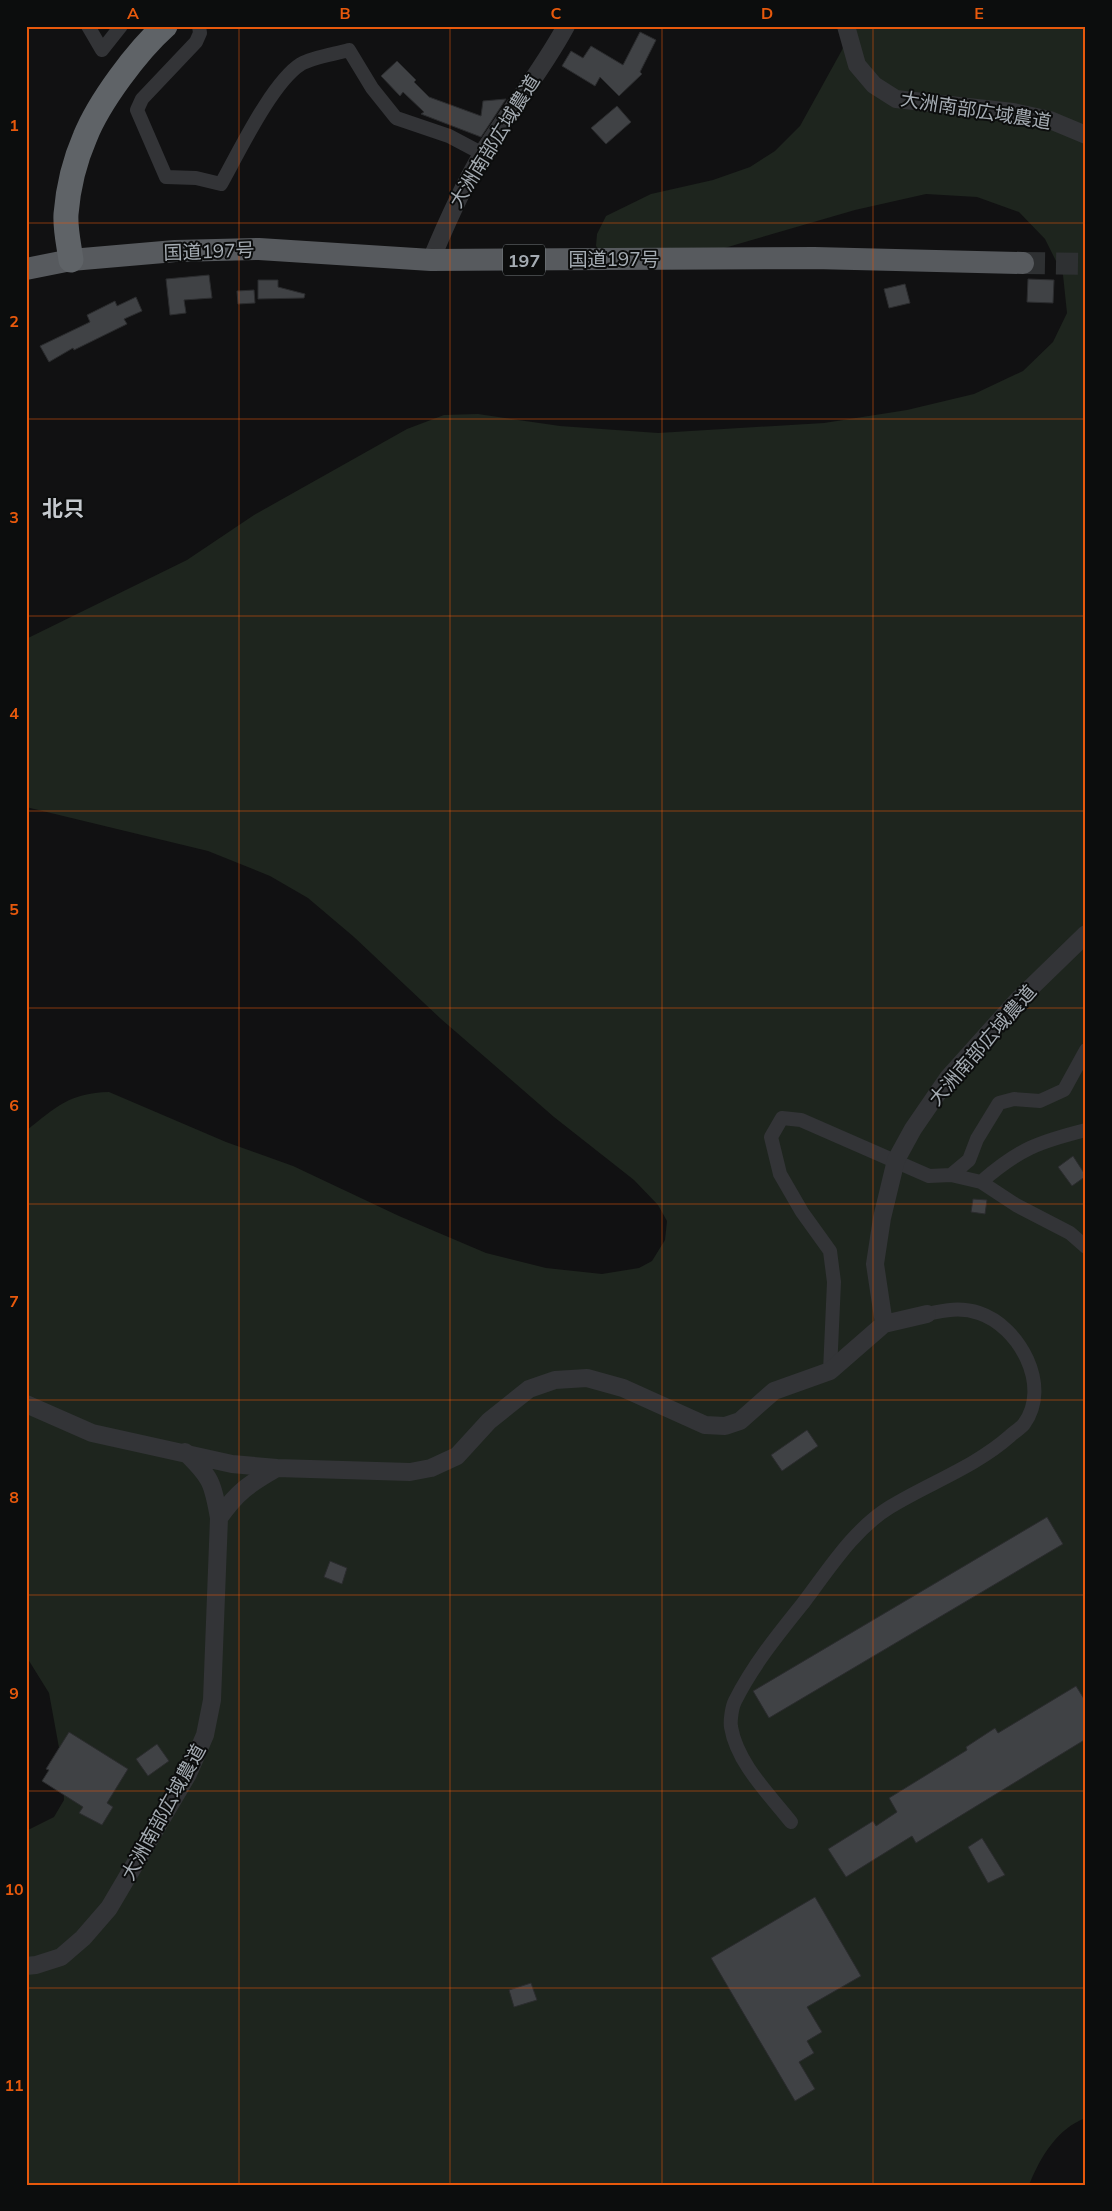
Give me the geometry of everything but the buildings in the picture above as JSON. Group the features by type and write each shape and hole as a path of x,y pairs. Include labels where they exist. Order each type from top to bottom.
{"highway":[{"path":"71,260 66,216 71,182 84,137 103,104 125,72 153,37 165,26"},
{"name":"国道197号","path":"26,269 71,260 175,251 259,249 431,260 814,258 1023,262"}],"street":[{"path":"88,26 102,50 121,26"},
{"path":"198,26 200,33 196,42 142,99 137,110 166,177 196,178 221,184 266,105 283,82 301,64 349,50 372,88 396,118 449,136 482,154"},
{"name":"大洲南部広域農道","path":"431,260 452,208 482,154 554,49 566,26"},
{"name":"大洲南部広域農道","path":"846,26 857,65 874,85 896,99 1012,112 1050,120 1086,135"},
{"name":"大洲南部広域農道","path":"884,1324 875,1264 882,1218 896,1160 912,1129 948,1078 1016,1001 1086,934"},
{"path":"950,1175 970,1160 977,1139 999,1103 1014,1098 1040,1102 1064,1090 1086,1050"},
{"path":"830,1371 834,1282 830,1251 802,1212 780,1174 771,1137 782,1118 801,1120 929,1176 950,1175 981,1182 1016,1205 1070,1233 1086,1247"},
{"path":"981,1182 1012,1156 1042,1142 1086,1130"},
{"path":"26,1404 92,1433 185,1452 232,1464 277,1468 410,1472 431,1468 457,1456 489,1422 529,1389 555,1380 587,1378 624,1388 705,1425 725,1426 740,1421 774,1391 830,1371 884,1324 957,1308 980,1313 1002,1324 1020,1345 1032,1370 1034,1398 1025,1424 999,1446 940,1481 889,1508 860,1531 764,1653 734,1703 731,1725 736,1747 757,1780 791,1822"},
{"name":"大洲南部広域農道","path":"26,1966 36,1965 61,1957 83,1938 109,1908 192,1766 205,1735 212,1700 219,1518 215,1491 206,1472 185,1452"},
{"path":"219,1518 233,1498 244,1488 277,1468"}],"shaded area":[{"path":"851,26 1086,26 1086,2118 1066,2129 1058,2136 1038,2165 1029,2185 26,2185 26,1831 54,1817 64,1800 62,1764 49,1693 26,1656 26,1131 55,1108 73,1098 109,1092 226,1142 293,1166 399,1216 486,1253 546,1268 602,1274 639,1268 652,1261 665,1240 667,1221 658,1205 634,1180 554,1117 441,1019 354,937 308,898 270,876 208,851 26,807 26,639 187,560 254,515 407,429 444,415 478,414 560,426 658,433 824,423 907,410 974,394 1023,371 1053,342 1067,313 1063,275 1045,239 1019,212 977,197 926,194 855,210 659,267 613,269 596,246 597,234 606,216 651,194 713,180 750,167 775,151 800,126 842,50"}],"tunnel":[{"path":"1023,263 1086,264"}],"district":[{"name":"北只","path":"63,508"}]}
